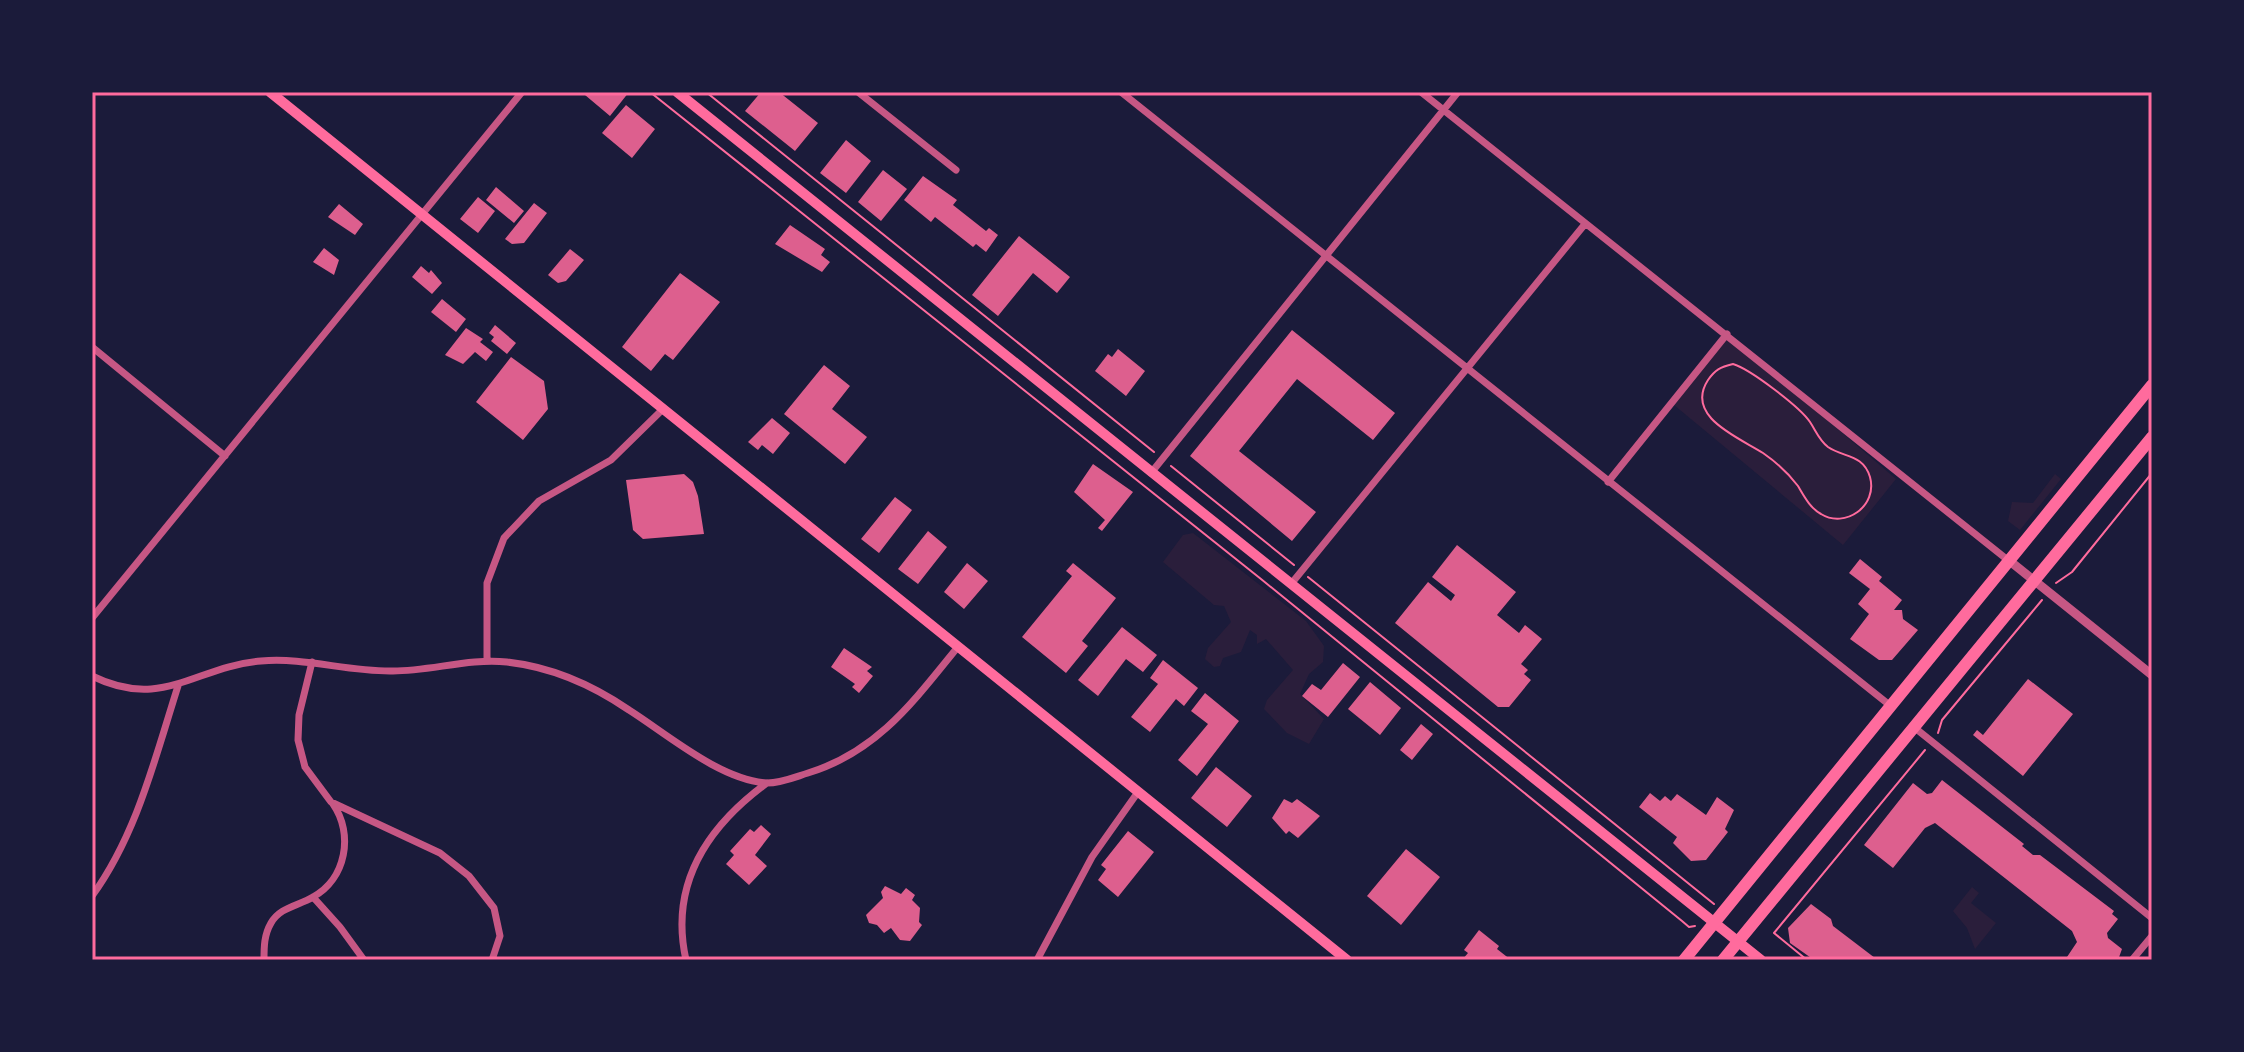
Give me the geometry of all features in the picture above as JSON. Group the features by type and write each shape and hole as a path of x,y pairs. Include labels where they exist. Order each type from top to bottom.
{"main road":[{"path":"270,92 420,216 1347,960"},
{"path":"677,92 1761,960"},
{"path":"1684,960 2152,385"},
{"path":"1723,960 2152,437"}],"street":[{"path":"92,618 522,92"},
{"path":"858,92 956,170"},
{"path":"1121,92 1892,707"},
{"path":"1421,92 2148,672 2152,660"},
{"path":"1151,473 1458,92"},
{"path":"1291,584 1585,224"},
{"path":"1608,482 1727,334"},
{"path":"92,347 225,456"},
{"path":"487,660 487,583 504,538 539,501 611,460 662,410"},
{"path":"686,960 682,908 694,863 721,825 767,783 833,765 861,751 897,721 957,648"},
{"path":"92,676 130,688 178,686 257,661 312,662 392,671 487,660 553,669 628,708 701,758 767,783"},
{"path":"264,960 265,938 272,921 285,908 313,897 335,877 344,855 342,821 305,767 298,740 299,715 312,662"},
{"path":"92,896 108,874 133,823 178,686"},
{"path":"1915,728 2152,918"},
{"path":"1037,960 1092,857 1138,792"},
{"path":"331,802 440,853 469,876 494,908 500,936 492,960"},
{"path":"313,897 364,960"},
{"path":"2132,960 2152,936"}],"path":[{"path":"650,92 1261,579 1689,927"},
{"path":"706,92 1153,451"},
{"path":"1733,364 1744,368 1807,418 1824,444 1859,460 1871,483 1867,503 1855,514 1839,519 1823,516 1775,462 1718,426 1703,398 1708,381 1720,367 1733,364"},
{"path":"1166,462 1290,561"},
{"path":"2058,581 2072,572 2152,473"},
{"path":"1308,576 1710,899"},
{"path":"1807,960 1774,933 1942,728 1942,720 2039,604"}],"shaded area":[{"path":"1727,334 1896,479 1843,545 1674,405"},
{"path":"2055,474 2061,479 2020,530 2008,521 2012,502 2033,503"},
{"path":"1193,533 1306,621 1324,646 1323,662 1309,674 1300,694 1324,719 1309,744 1287,733 1264,709 1267,700 1293,670 1266,639 1257,644 1257,635 1250,630 1241,652 1223,658 1220,666 1214,667 1205,659 1208,648 1231,622 1224,606 1214,605 1163,562 1183,535"},
{"path":"1972,887 1979,893 1971,903 1996,923 1975,949 1967,928 1953,911"}],"building":[{"path":"587,92 629,92 610,116 585,95"},
{"path":"761,92 779,92 818,123 795,151 745,111"},
{"path":"626,105 655,129 632,158 602,133"},
{"path":"846,140 871,161 846,193 820,173"},
{"path":"883,170 907,189 881,221 858,202"},
{"path":"923,176 957,200 953,205 986,231 989,228 998,235 986,252 976,244 973,247 935,217 931,222 904,200"},
{"path":"496,187 524,211 514,223 486,200"},
{"path":"478,197 495,211 478,233 460,219"},
{"path":"534,203 547,213 524,243 512,244 505,239"},
{"path":"339,204 363,224 355,235 328,217"},
{"path":"790,225 825,249 821,255 830,262 822,272 775,244"},
{"path":"1019,236 1070,277 1057,293 1033,273 998,316 972,295"},
{"path":"324,248 339,260 334,275 313,262"},
{"path":"570,249 584,260 566,281 558,283 548,275"},
{"path":"421,266 429,273 431,270 442,283 432,294 412,277"},
{"path":"680,273 720,302 673,360 665,354 651,371 622,347"},
{"path":"442,299 466,319 456,332 431,312"},
{"path":"495,325 516,343 507,354 491,341 494,337 489,333"},
{"path":"466,328 483,339 480,342 493,352 486,361 475,352 463,364 445,355"},
{"path":"1292,330 1395,413 1373,440 1297,379 1239,451 1316,512 1292,541 1190,456"},
{"path":"1118,349 1145,371 1126,396 1095,371 1108,354 1112,357"},
{"path":"511,357 544,381 548,409 523,440 476,402"},
{"path":"824,365 850,386 832,409 867,437 845,464 784,414"},
{"path":"772,418 790,433 773,454 762,445 758,450 748,442"},
{"path":"1093,464 1133,492 1102,531 1098,528 1105,520 1074,492"},
{"path":"684,474 693,482 698,496 704,534 643,539 633,530 626,480"},
{"path":"895,497 912,510 879,553 861,539"},
{"path":"928,531 947,547 918,584 898,569"},
{"path":"1457,545 1516,592 1497,615 1519,633 1525,625 1542,639 1521,664 1528,670 1524,674 1531,680 1509,707 1498,707 1395,623 1428,582 1451,601 1455,595 1432,577"},
{"path":"1860,559 1882,577 1879,581 1902,600 1894,610 1902,610 1903,619 1918,630 1892,660 1879,660 1850,639 1869,614 1858,604 1870,589 1849,573"},
{"path":"967,563 988,581 964,609 944,592"},
{"path":"1073,563 1116,598 1082,641 1088,646 1066,673 1022,637 1072,576 1066,571"},
{"path":"1122,627 1157,655 1143,672 1126,659 1098,696 1078,680"},
{"path":"844,648 872,667 867,671 873,676 859,693 852,687 855,684 831,667"},
{"path":"1163,660 1198,688 1184,706 1176,699 1150,732 1131,717 1158,684 1150,678"},
{"path":"1343,663 1360,677 1328,717 1302,696 1312,684 1321,690"},
{"path":"2028,679 2073,714 2023,776 1973,735 1977,730 1983,735"},
{"path":"1370,682 1401,708 1380,735 1348,709"},
{"path":"1205,693 1239,721 1197,776 1178,760 1208,724 1191,711"},
{"path":"1421,724 1433,734 1412,760 1400,750"},
{"path":"1216,767 1252,796 1227,827 1191,798"},
{"path":"1942,780 2024,844 2022,846 2033,855 2040,855 2114,911 2112,914 2118,919 2107,933 2108,938 2122,949 2118,960 2065,960 2077,942 2072,931 1935,823 1925,828 1893,868 1864,845 1913,783 1927,794 1932,793"},
{"path":"1650,793 1660,801 1665,796 1671,801 1677,794 1706,815 1717,797 1734,810 1725,829 1728,832 1706,860 1691,861 1673,843 1677,837 1639,807"},
{"path":"1284,799 1292,803 1297,799 1320,816 1298,838 1289,831 1286,834 1272,818"},
{"path":"761,825 771,834 755,855 767,866 749,885 726,864 734,855 730,851 750,829 754,832"},
{"path":"1128,831 1154,852 1118,897 1098,880 1106,869 1101,865"},
{"path":"1406,849 1440,877 1401,925 1367,896"},
{"path":"885,886 901,894 906,888 915,895 912,900 920,908 919,922 922,925 910,941 900,940 891,928 884,933 877,925 869,923 866,915 883,898 881,892"},
{"path":"1811,904 1831,919 1833,926 1875,958 1814,960 1790,943 1788,928"},
{"path":"1479,930 1511,960 1462,960 1468,953 1464,950"}]}
